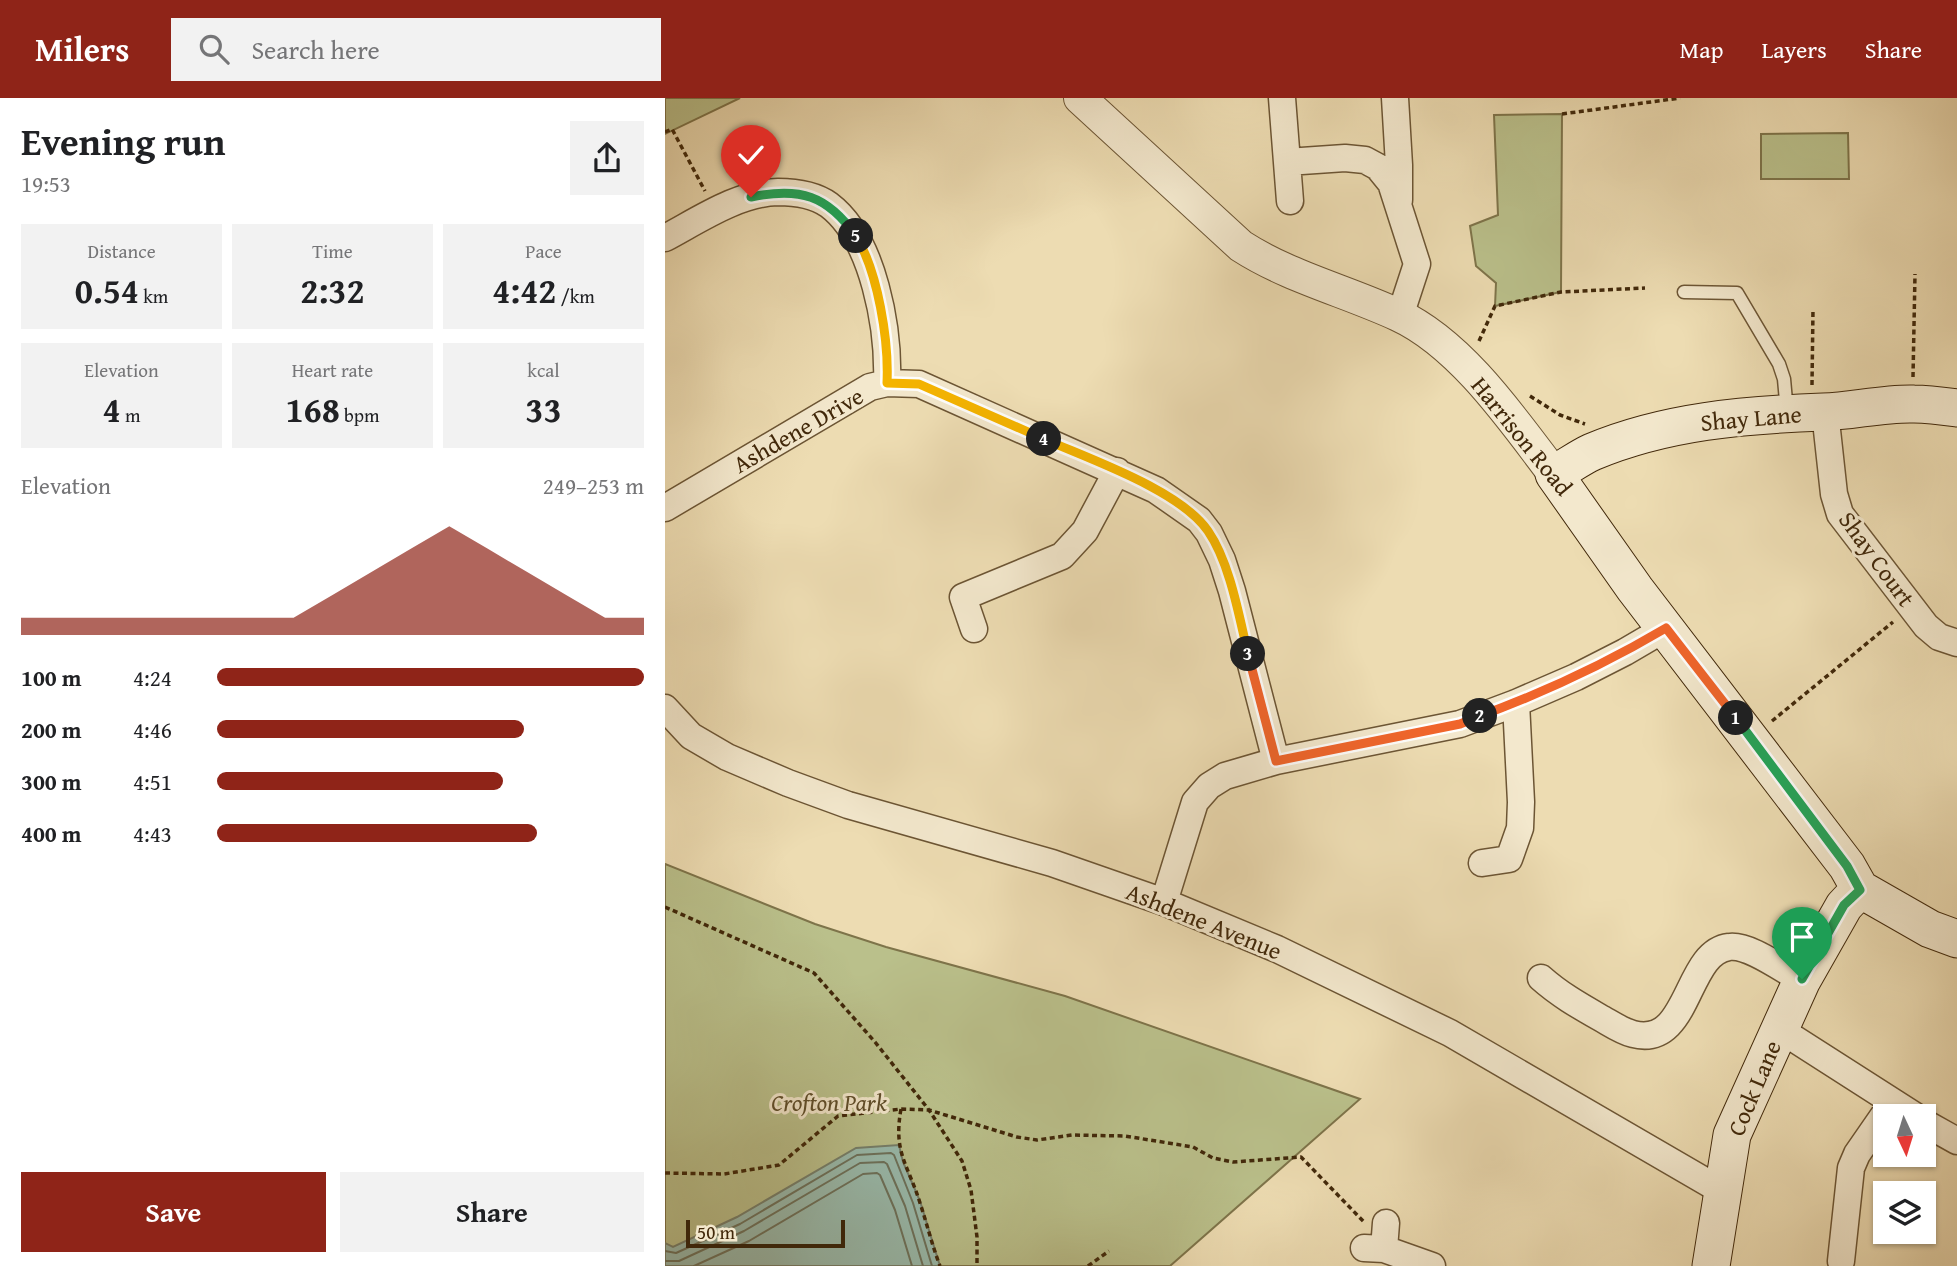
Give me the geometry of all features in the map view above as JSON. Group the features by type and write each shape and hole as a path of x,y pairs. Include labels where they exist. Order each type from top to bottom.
{"main road":[{"name":"Shay Lane","path":"1555,474 1590,453 1663,429 1731,417 1913,404 1957,408"},
{"name":"Harrison Road","path":"1555,474 1635,589 1751,737 1847,866 1860,890"},
{"path":"1860,890 1930,929 1957,939"},
{"name":"Cock Lane","path":"1711,1266 1732,1135 1802,979 1844,905 1860,890"}],"street":[{"name":"Harrison Road","path":"1080,98 1241,246 1264,261 1400,316 1424,331 1492,392 1555,474"},
{"path":"1282,98 1290,201"},
{"path":"1395,98 1398,202"},
{"path":"1287,162 1345,158 1366,160 1378,167 1391,183 1417,264 1400,316"},
{"path":"665,238 715,211 751,197 776,192 801,193 827,203 843,218 859,240 873,281 888,358 887,383"},
{"name":"Ashdene Drive","path":"665,508 870,387 887,383 919,384 1156,490 1185,508 1209,533 1222,560 1232,592 1276,761"},
{"name":"Shay Court","path":"1808,412 1840,514 1926,626 1939,637 1957,643"},
{"path":"974,629 963,597 1062,556 1085,531 1117,471"},
{"path":"1164,902 1195,802 1209,786 1225,776 1276,761 1460,724 1516,703 1625,652 1666,628"},
{"path":"1482,863 1520,864 1521,802 1516,703"},
{"name":"Ashdene Avenue","path":"665,708 691,736 727,757 788,783 848,805 1052,863 1164,902 1277,950 1450,1033 1722,1191"},
{"path":"1556,981 1620,1029 1649,1035 1673,1021 1711,954 1728,946 1745,948 1802,979"},
{"path":"1779,1029 1896,1104"},
{"path":"1840,1261 1851,1168 1857,1154 1893,1102"},
{"path":"1936,1129 1957,1141"},
{"path":"1378,1240 1432,1266"}],"lane":[{"path":"1683,292 1737,293 1779,364 1784,379 1808,412"}],"path":[{"path":"1562,114 1680,98"},
{"path":"665,132 673,129 715,211"},
{"path":"1913,404 1915,274"},
{"path":"1467,368 1495,306 1561,292 1645,288"},
{"path":"1808,412 1813,309"},
{"path":"1526,393 1560,415 1594,426"},
{"path":"1751,737 1912,607"},
{"path":"665,907 814,973 874,1042 929,1110 962,1161 971,1190 977,1237 977,1266"},
{"path":"901,1109 897,1131 903,1162 920,1201 940,1266"},
{"path":"665,1173 724,1174 779,1165 838,1116 901,1109 929,1110 1017,1137 1037,1140 1072,1135 1125,1136 1193,1147 1213,1158 1233,1162 1301,1157 1369,1227 1378,1240"},
{"path":"1088,1266 1109,1251"}],"green space":[{"path":"665,98 740,98 665,134"},
{"path":"1562,114 1561,292 1495,306 1496,283 1476,266 1470,226 1498,215 1494,115"},
{"path":"1848,133 1849,179 1761,179 1761,134"},
{"name":"Crofton Park","path":"665,864 815,924 886,947 1065,996 1360,1099 1170,1266 665,1266"}],"water":[{"path":"899,1145 940,1266 665,1266 665,1243 673,1247 737,1217 856,1148"}],"route":[{"path":"751,197 776,192 801,193 827,203 843,218 859,240 873,281 888,358 887,383 919,384 1117,471 1156,490 1199,520 1209,533 1222,560 1276,761 1460,724 1576,677 1666,628 1847,866 1860,890 1844,905 1802,979"}]}
